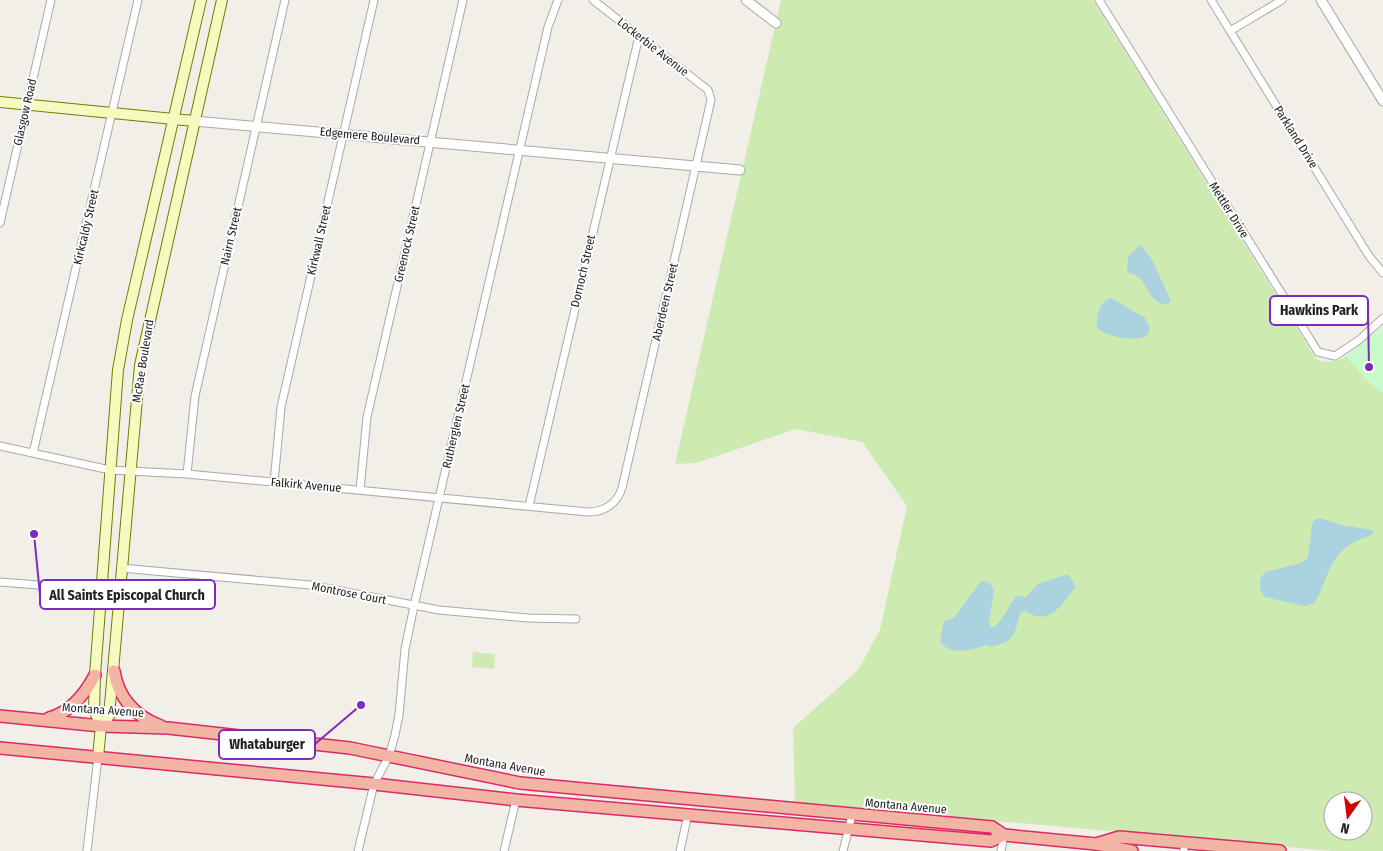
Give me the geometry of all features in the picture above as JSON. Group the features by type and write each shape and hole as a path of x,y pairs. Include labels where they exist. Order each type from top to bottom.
{"highway":[{"path":"114,671 120,692 133,709 143,718 168,728"},
{"path":"45,720 62,713 75,704 96,675"},
{"name":"Montana Avenue","path":"0,716 101,726 168,728 350,748 520,784 992,827 1004,835 1099,843 1132,851"},
{"name":"Montana Avenue","path":"0,748 374,784 516,800 848,829 991,841 1004,835"},
{"name":"Montana Avenue","path":"1099,843 1119,837 1280,851"},
{"path":"1099,843 1206,851"}],"main road":[{"name":"McRae Boulevard","path":"98,757 101,726 94,710 96,675 110,470 122,343 201,0"},
{"name":"McRae Boulevard","path":"101,726 109,716 114,671 119,588 140,365 222,0"},
{"name":"Edgemere Boulevard","path":"0,102 194,121"}],"street":[{"name":"Glasgow Road","path":"0,224 51,0"},
{"name":"Kirkcaldy Street","path":"33,453 138,0"},
{"name":"Nairn Street","path":"187,474 194,396 285,0"},
{"name":"Kirkwall Street","path":"274,482 281,408 374,0"},
{"name":"Greenock Street","path":"360,490 367,417 464,0"},
{"name":"Rutherglen Street","path":"358,851 374,784 389,756 399,715 405,650 414,606 548,27 558,0"},
{"name":"Lockerbie Avenue","path":"593,0 708,90 710,97"},
{"path":"746,0 776,23"},
{"name":"Mettler Drive","path":"1099,0 1318,352 1335,356 1359,340 1383,318"},
{"name":"Parkland Drive","path":"1211,0 1369,256 1383,273"},
{"path":"1230,31 1282,0"},
{"path":"1321,0 1383,101"},
{"name":"Dornoch Street","path":"529,506 639,36"},
{"name":"Aberdeen Street","path":"612,505 622,488 710,109 710,97"},
{"name":"Edgemere Boulevard","path":"194,121 740,170"},
{"name":"Falkirk Avenue","path":"0,446 110,470 187,474 596,512 612,505"},
{"name":"Montrose Court","path":"121,568 310,585 414,606 528,618 576,619"},
{"path":"0,582 101,590 119,588"},
{"path":"87,851 98,757"},
{"path":"504,851 516,800"},
{"path":"680,851 688,814"},
{"path":"843,851 852,814"},
{"path":"1001,851 1004,835"}],"green space":[{"path":"781,0 1093,0 1316,359 1325,362 1343,358 1361,347 1383,326 1383,851 1333,851 795,803 793,728 858,670 880,630 907,506 862,442 796,429 696,463 675,464"},
{"path":"1383,326 1383,393 1365,379 1346,356"},
{"path":"473,652 495,654 494,669 472,667"}],"water":[{"path":"1141,245 1151,258 1171,301 1168,304 1153,298 1141,280 1127,271 1128,256"},
{"path":"1111,298 1145,318 1150,328 1147,336 1135,339 1121,338 1097,328 1097,319 1101,306"},
{"path":"1320,518 1341,525 1372,530 1374,534 1344,549 1334,561 1314,603 1305,606 1265,597 1260,589 1260,579 1265,572 1301,563 1308,558 1312,525 1314,520"},
{"path":"1068,574 1075,588 1059,607 1047,616 1041,617 1025,611 1021,612 1013,635 1006,642 992,647 986,645 974,649 955,650 944,646 940,641 944,621 954,618 981,581 989,582 994,590 989,623 990,627 993,627 1003,617 1016,596 1026,597 1038,584"}],"place":[{"name":"Hawkins Park","path":"1369,367"},
{"name":"All Saints Episcopal Church","path":"34,534"},
{"name":"Whataburger","path":"361,705"}]}
